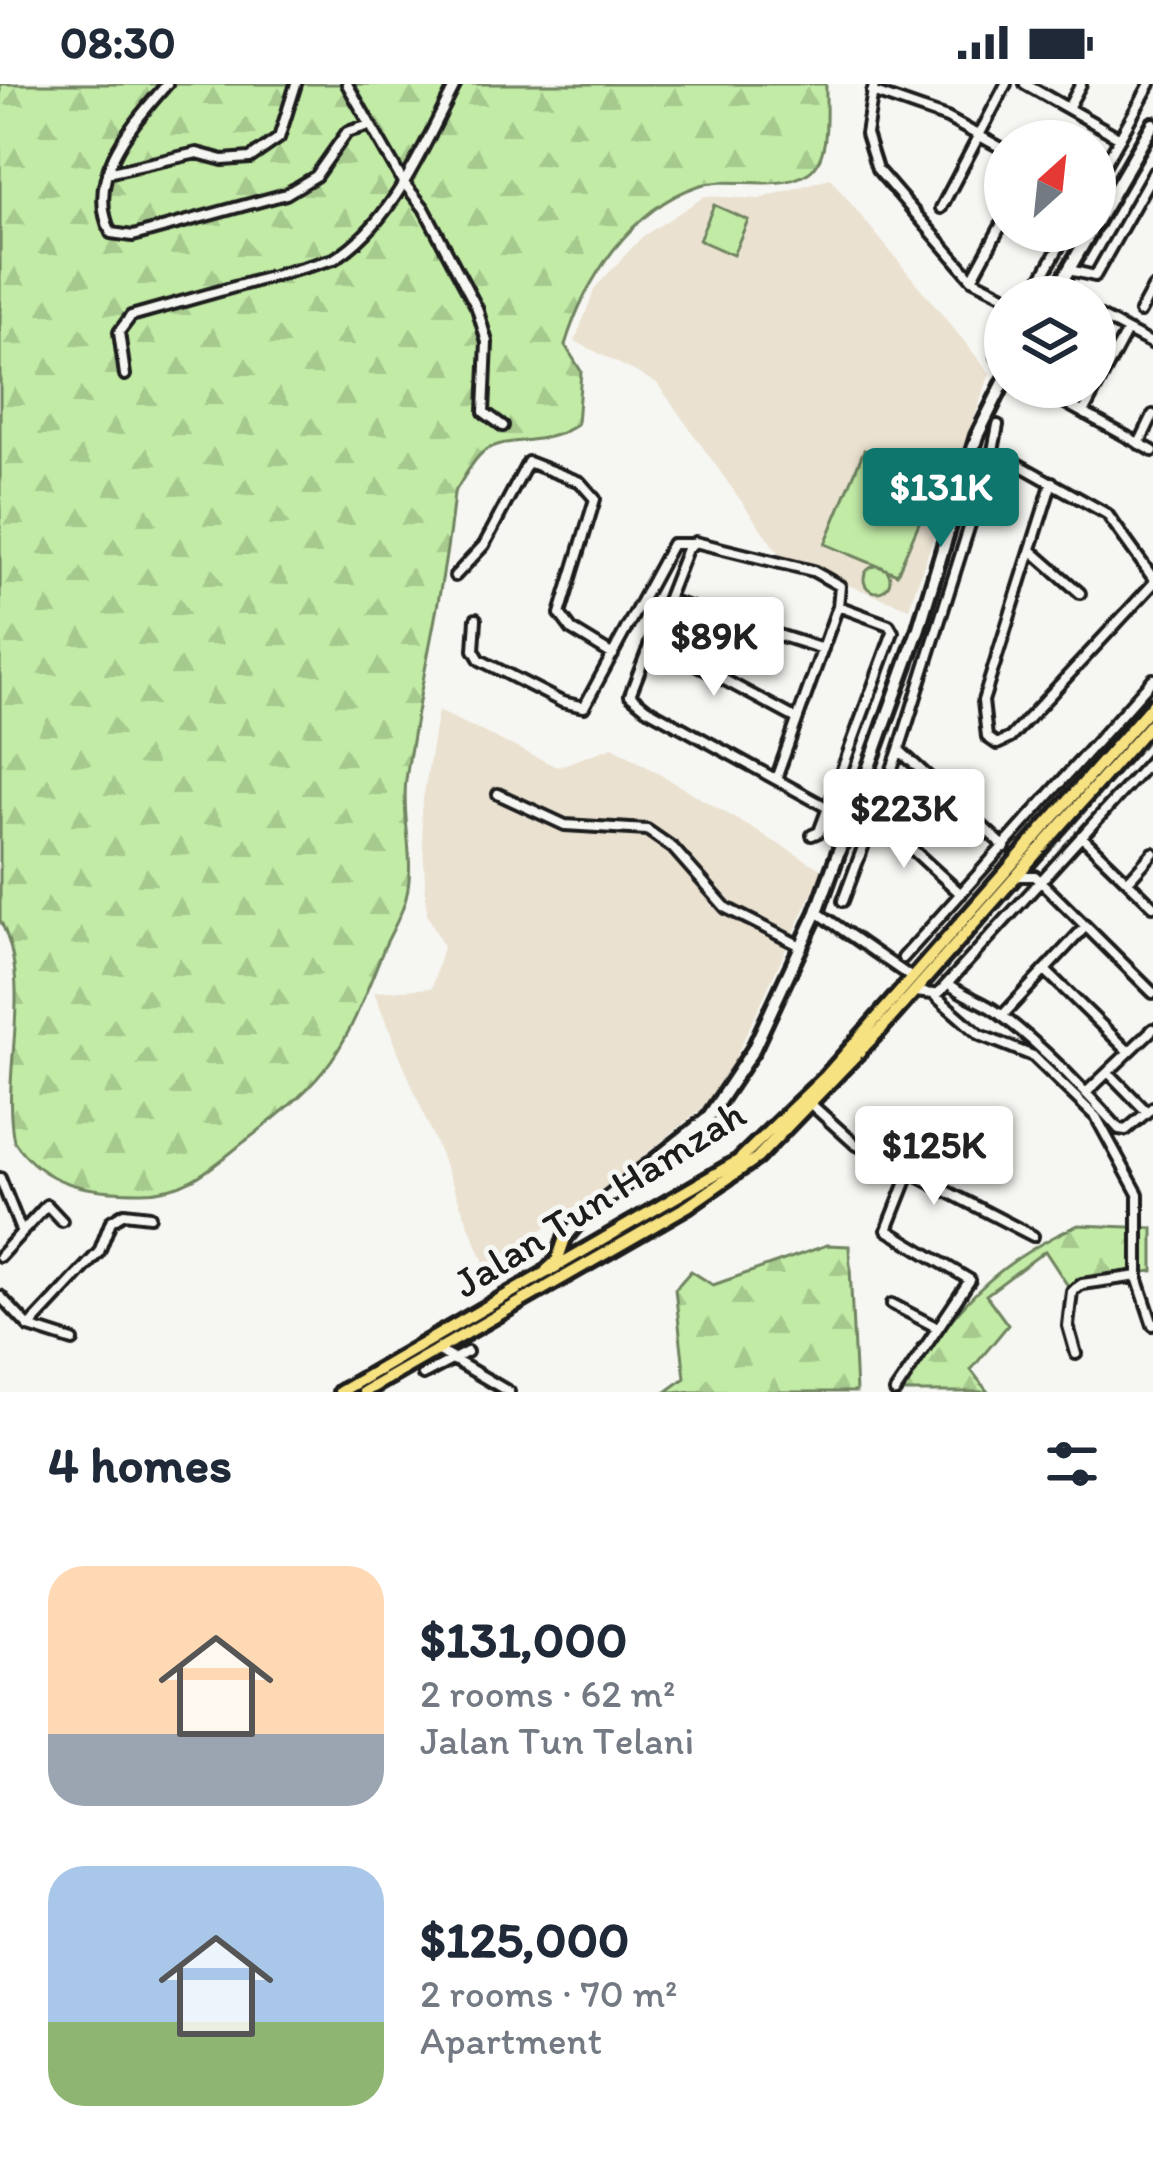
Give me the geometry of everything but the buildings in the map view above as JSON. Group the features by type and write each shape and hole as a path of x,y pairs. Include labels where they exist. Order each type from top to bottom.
{"main road":[{"name":"Jalan Tun Hamzah","path":"364,1392 726,1182 812,1106 915,992 1034,857 1151,710"},
{"name":"Jalan Tun Hamzah","path":"340,1392 630,1228 725,1170 777,1127 1151,710"},
{"path":"565,1238 566,1250 573,1254 630,1228"},
{"path":"504,1298 553,1266 565,1238"}],"street":[{"path":"167,84 130,127 105,173 106,223 111,233 134,236 286,194 316,176 347,132 370,125"},
{"path":"105,173 197,153 224,160 250,158 279,138 296,84"},
{"path":"347,84 403,182 424,208 477,308 488,342 484,412 503,426"},
{"path":"125,375 119,332 131,316 334,259 363,236 403,182 453,89 444,84"},
{"path":"941,208 1006,84"},
{"path":"1024,84 1120,137"},
{"path":"1068,109 1081,84"},
{"path":"1116,144 1150,84"},
{"path":"984,139 873,88 866,134 872,161 972,279 984,285"},
{"path":"1116,188 1153,124"},
{"path":"1069,270 1095,276 1153,173"},
{"path":"972,279 987,252"},
{"path":"1066,276 1079,252"},
{"path":"1140,312 1153,288"},
{"path":"1116,326 1153,344"},
{"path":"1083,412 1126,331"},
{"path":"565,1238 581,1219 678,1146 725,1098 817,912 919,628 977,436 991,408"},
{"path":"1075,408 1153,452"},
{"path":"1139,444 1153,415"},
{"path":"843,901 899,750 998,425"},
{"path":"991,458 1001,455 1052,482 1107,514 1153,581 1018,731 997,744 983,730 981,711 1052,482"},
{"path":"455,575 484,545 528,462 580,482 595,499 560,614 572,630 613,655"},
{"path":"476,619 474,650 480,660 574,707 588,703 672,544 705,542 825,576 840,586 838,606 776,779"},
{"path":"691,544 630,690 633,700 851,819"},
{"path":"1031,550 1080,593"},
{"path":"667,600 823,649"},
{"path":"812,836 817,836 893,632 890,625 838,606"},
{"path":"652,641 796,719"},
{"path":"903,958 1153,679"},
{"path":"899,750 1005,847"},
{"path":"934,995 1153,758"},
{"path":"498,794 565,825 646,830 674,848 726,908 801,946"},
{"path":"875,815 962,894"},
{"path":"1081,836 1153,906"},
{"path":"1128,881 1153,854"},
{"path":"1034,857 1037,879 1153,993"},
{"path":"1016,877 1037,879"},
{"path":"817,912 912,978"},
{"path":"1002,1016 1085,927"},
{"path":"1045,970 1129,1052"},
{"path":"931,973 934,995"},
{"path":"948,983 1002,1016 1088,1091 1119,1129"},
{"path":"915,992 934,995 980,1035 1033,1056 1096,1118 1140,1204 1138,1276 1153,1325"},
{"path":"1088,1091 1153,1029"},
{"path":"1108,1072 1150,1110 1109,1141"},
{"path":"812,1106 855,1144 1033,1236"},
{"path":"895,1392 970,1279 887,1230 910,1172"},
{"path":"0,1178 22,1233"},
{"path":"0,1256 47,1205 62,1221"},
{"path":"29,1327 100,1252 111,1221 124,1213 150,1216"},
{"path":"1076,1354 1068,1326 1072,1291 1082,1284 1138,1276"},
{"path":"0,1296 29,1327 73,1341"},
{"path":"892,1304 938,1328"},
{"path":"453,1357 454,1341"},
{"path":"438,1350 509,1392"},
{"path":"423,1375 467,1352"}],"shaded area":[{"path":"830,178 984,366 984,390 909,608 784,561 657,383 575,341 595,288 642,237 705,196 759,199"},
{"path":"438,711 557,767 613,747 823,870 718,1095 603,1189 486,1267 374,992 432,988 443,946 427,914 421,811"}],"green space":[{"path":"0,84 826,84 826,132 816,166 782,182 698,186 651,212 631,230 584,297 565,345 581,371 577,424 553,436 504,443 483,452 454,493 406,780 410,869 402,911 346,1037 318,1078 209,1170 158,1191 70,1184 39,1168 14,1141 15,973 0,920"},
{"path":"714,205 748,220 733,255 699,240"},
{"path":"864,450 937,481 897,574 825,544"},
{"path":"877,566 890,579 877,592 864,579"},
{"path":"1078,1225 1153,1228 1153,1271 1081,1280 1070,1289 1045,1251 986,1295 1008,1325 971,1370 988,1392 896,1392 955,1316 995,1275"},
{"path":"827,1245 849,1246 856,1392 666,1392 685,1378 675,1289 691,1271 713,1285"}]}
